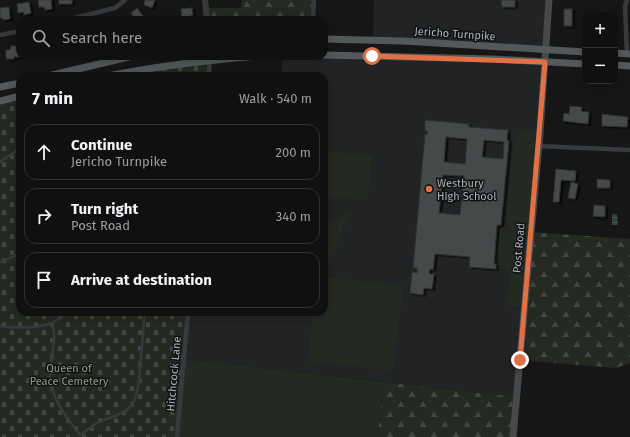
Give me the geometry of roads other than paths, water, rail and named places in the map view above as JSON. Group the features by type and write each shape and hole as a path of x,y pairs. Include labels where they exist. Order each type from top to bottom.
{"main road":[{"name":"Post Road","path":"513,437 549,0"},
{"name":"Jericho Turnpike","path":"328,39 582,52"},
{"path":"369,55 370,40"},
{"path":"618,53 628,54"},
{"name":"Jericho Turnpike","path":"328,55 369,55 582,64"},
{"path":"65,72 116,60"},
{"path":"129,72 198,60"},
{"path":"618,66 630,66"},
{"path":"0,88 16,84"},
{"path":"0,101 16,97"}],"street":[{"path":"83,16 114,8 125,0"},
{"path":"205,0 207,16"},
{"path":"313,16 314,0"},
{"path":"627,0 625,6 628,54"},
{"path":"0,35 16,32"},
{"path":"209,72 210,60"},
{"path":"538,146 630,150"},
{"name":"Hitchcock Lane","path":"177,437 188,316"}],"lane":[{"path":"0,162 16,151"},
{"path":"0,262 16,256"},
{"path":"0,326 23,328 51,323 64,316"},
{"path":"51,323 54,327 50,367 52,388 63,413 79,436 101,422 122,414 133,403 138,388 145,316"}],"place":[{"name":"Westbury High School","path":"429,189"}],"park label":[{"name":"Queen of Peace Cemetery","path":"69,374"}]}
